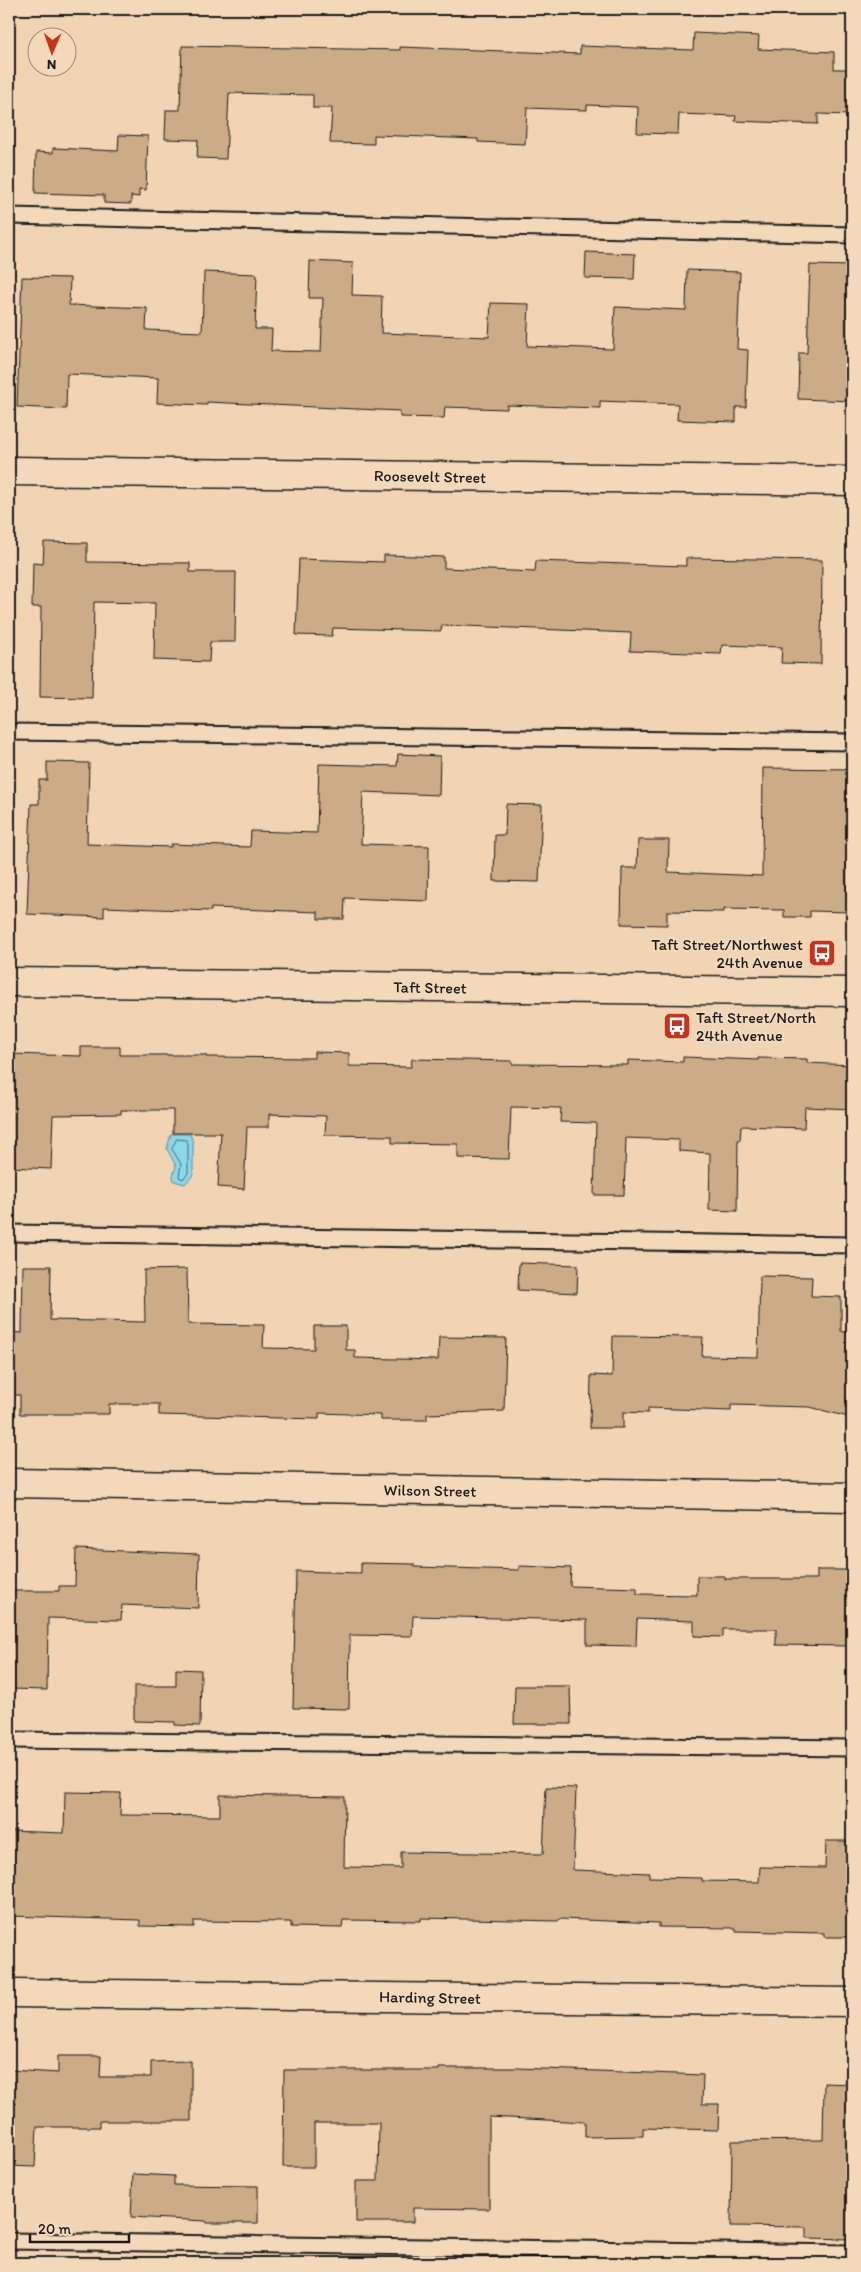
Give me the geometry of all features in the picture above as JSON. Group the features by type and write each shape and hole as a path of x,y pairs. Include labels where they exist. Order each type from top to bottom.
{"street":[{"name":"Roosevelt Street","path":"9,471 852,481"},
{"name":"Taft Street","path":"9,982 852,992"},
{"name":"Wilson Street","path":"9,1483 852,1497"},
{"name":"Harding Street","path":"9,1993 852,2002"}],"lane":[{"path":"9,216 852,235"},
{"path":"9,732 852,742"},
{"path":"9,1234 852,1245"},
{"path":"9,1740 852,1748"},
{"path":"9,2241 852,2253"}],"water":[{"path":"171,1134 190,1134 193,1142 193,1175 185,1184 174,1181 173,1176 176,1166 167,1149"}],"building":[{"path":"694,33 759,36 758,49 834,52 834,69 852,69 852,115 818,114 818,124 735,121 736,116 679,114 678,134 637,133 638,107 587,105 587,110 527,108 525,144 478,142 478,139 374,135 374,144 330,143 332,108 313,108 313,95 229,93 226,159 197,158 198,140 165,139 166,110 180,110 182,46 400,50 400,47 580,54 580,46 693,50"},
{"path":"119,135 148,136 146,190 139,189 139,197 131,196 131,204 104,203 104,195 35,193 36,152 53,153 53,148 118,151"},
{"path":"586,252 635,254 634,279 585,278"},
{"path":"310,261 353,263 352,295 382,296 381,333 489,337 491,303 529,304 527,346 613,349 615,307 686,310 687,270 740,272 737,349 748,350 746,407 736,407 736,422 677,420 678,404 600,401 600,408 507,405 507,409 445,407 444,418 400,417 400,411 207,402 207,405 157,403 158,378 67,374 66,409 17,407 22,277 70,278 69,305 147,308 146,330 202,332 204,272 257,274 255,329 272,329 271,351 321,352 323,298 309,298"},
{"path":"810,265 852,266 852,401 798,399 799,353 807,353"},
{"path":"44,542 87,543 87,562 190,563 190,572 236,572 235,642 210,642 209,662 154,660 155,603 94,602 92,698 40,697 41,607 32,607 33,563 43,564"},
{"path":"384,555 444,557 444,568 535,572 536,561 686,566 686,558 822,560 821,664 781,663 782,647 722,645 721,654 630,651 631,633 442,625 441,631 333,628 332,636 296,635 299,559 384,562"},
{"path":"398,754 440,756 439,795 363,792 361,844 429,846 428,901 345,898 344,919 318,919 318,912 211,908 211,911 104,907 104,917 27,914 31,804 39,804 39,780 47,780 47,762 89,763 87,844 171,847 171,844 250,847 251,831 317,833 319,764 397,766"},
{"path":"763,768 852,769 852,912 810,911 810,917 784,917 784,910 724,909 724,912 667,911 667,925 621,924 622,868 637,868 638,840 669,840 668,872 762,876"},
{"path":"506,804 542,805 539,882 494,881 495,835 505,835"},
{"path":"81,1047 120,1047 120,1055 206,1055 206,1057 314,1058 314,1052 349,1053 349,1066 411,1067 412,1059 512,1061 512,1064 628,1065 628,1060 683,1062 683,1057 758,1060 758,1058 807,1059 807,1063 852,1065 852,1109 805,1107 804,1128 741,1126 740,1140 738,1140 737,1211 709,1210 710,1153 679,1151 679,1140 626,1138 624,1195 594,1195 596,1123 560,1122 561,1108 511,1107 509,1159 458,1158 458,1144 392,1143 392,1136 325,1135 326,1116 269,1114 269,1127 247,1127 244,1189 218,1187 221,1133 173,1133 173,1110 121,1110 121,1114 53,1115 51,1169 9,1167 9,1054 81,1056"},
{"path":"519,1263 578,1265 577,1293 518,1290"},
{"path":"23,1266 51,1266 50,1320 145,1322 144,1270 187,1269 188,1324 264,1325 263,1348 314,1349 314,1326 346,1326 346,1350 355,1350 355,1358 438,1360 439,1337 506,1338 504,1411 427,1414 427,1420 381,1420 381,1415 319,1413 319,1419 159,1415 159,1404 109,1404 109,1414 20,1414 20,1395 9,1395 9,1332 22,1333"},
{"path":"760,1276 812,1277 811,1296 841,1297 841,1331 852,1334 852,1418 810,1407 731,1405 731,1411 648,1408 648,1413 623,1412 623,1428 590,1428 591,1375 612,1376 613,1336 703,1337 702,1356 758,1357"},
{"path":"76,1549 199,1554 198,1608 122,1605 121,1620 48,1618 47,1690 9,1689 9,1591 59,1591 59,1586 75,1586"},
{"path":"361,1563 414,1564 414,1567 519,1570 519,1566 571,1568 570,1586 637,1588 637,1594 697,1595 697,1576 725,1576 725,1579 817,1579 817,1570 852,1570 852,1646 776,1645 776,1629 723,1629 723,1637 694,1636 694,1621 637,1619 636,1646 587,1645 587,1620 413,1616 412,1636 350,1635 349,1709 293,1708 296,1571 361,1573"},
{"path":"176,1669 201,1670 200,1726 175,1725 175,1722 134,1721 134,1686 176,1686"},
{"path":"515,1686 570,1686 571,1724 514,1724"},
{"path":"546,1787 576,1788 573,1870 649,1873 649,1877 702,1878 702,1881 759,1882 760,1867 825,1868 826,1841 852,1841 852,1937 824,1937 824,1933 736,1931 736,1928 659,1927 659,1923 559,1919 559,1921 421,1918 421,1921 343,1920 342,1928 291,1927 291,1922 194,1921 194,1927 140,1926 140,1920 9,1916 9,1831 64,1833 65,1792 121,1793 120,1815 220,1816 220,1795 345,1797 344,1867 401,1868 401,1852 543,1854"},
{"path":"58,2056 101,2056 100,2077 151,2077 151,2062 191,2061 191,2121 100,2121 100,2127 37,2127 35,2167 9,2166 9,2070 58,2073"},
{"path":"439,2068 517,2068 703,2075 702,2104 719,2104 718,2130 643,2128 643,2136 585,2137 585,2122 489,2117 489,2209 413,2208 413,2222 356,2222 356,2181 378,2181 379,2123 314,2123 314,2167 283,2167 284,2070 439,2070"},
{"path":"824,2083 852,2084 852,2239 806,2238 806,2227 731,2226 732,2141 823,2140"},
{"path":"133,2174 174,2176 174,2185 258,2186 258,2223 207,2223 206,2221 131,2217"}],"place":[{"name":"Taft Street/Northwest 24th Avenue","path":"822,953"},
{"name":"Taft Street/North 24th Avenue","path":"677,1026"}]}
